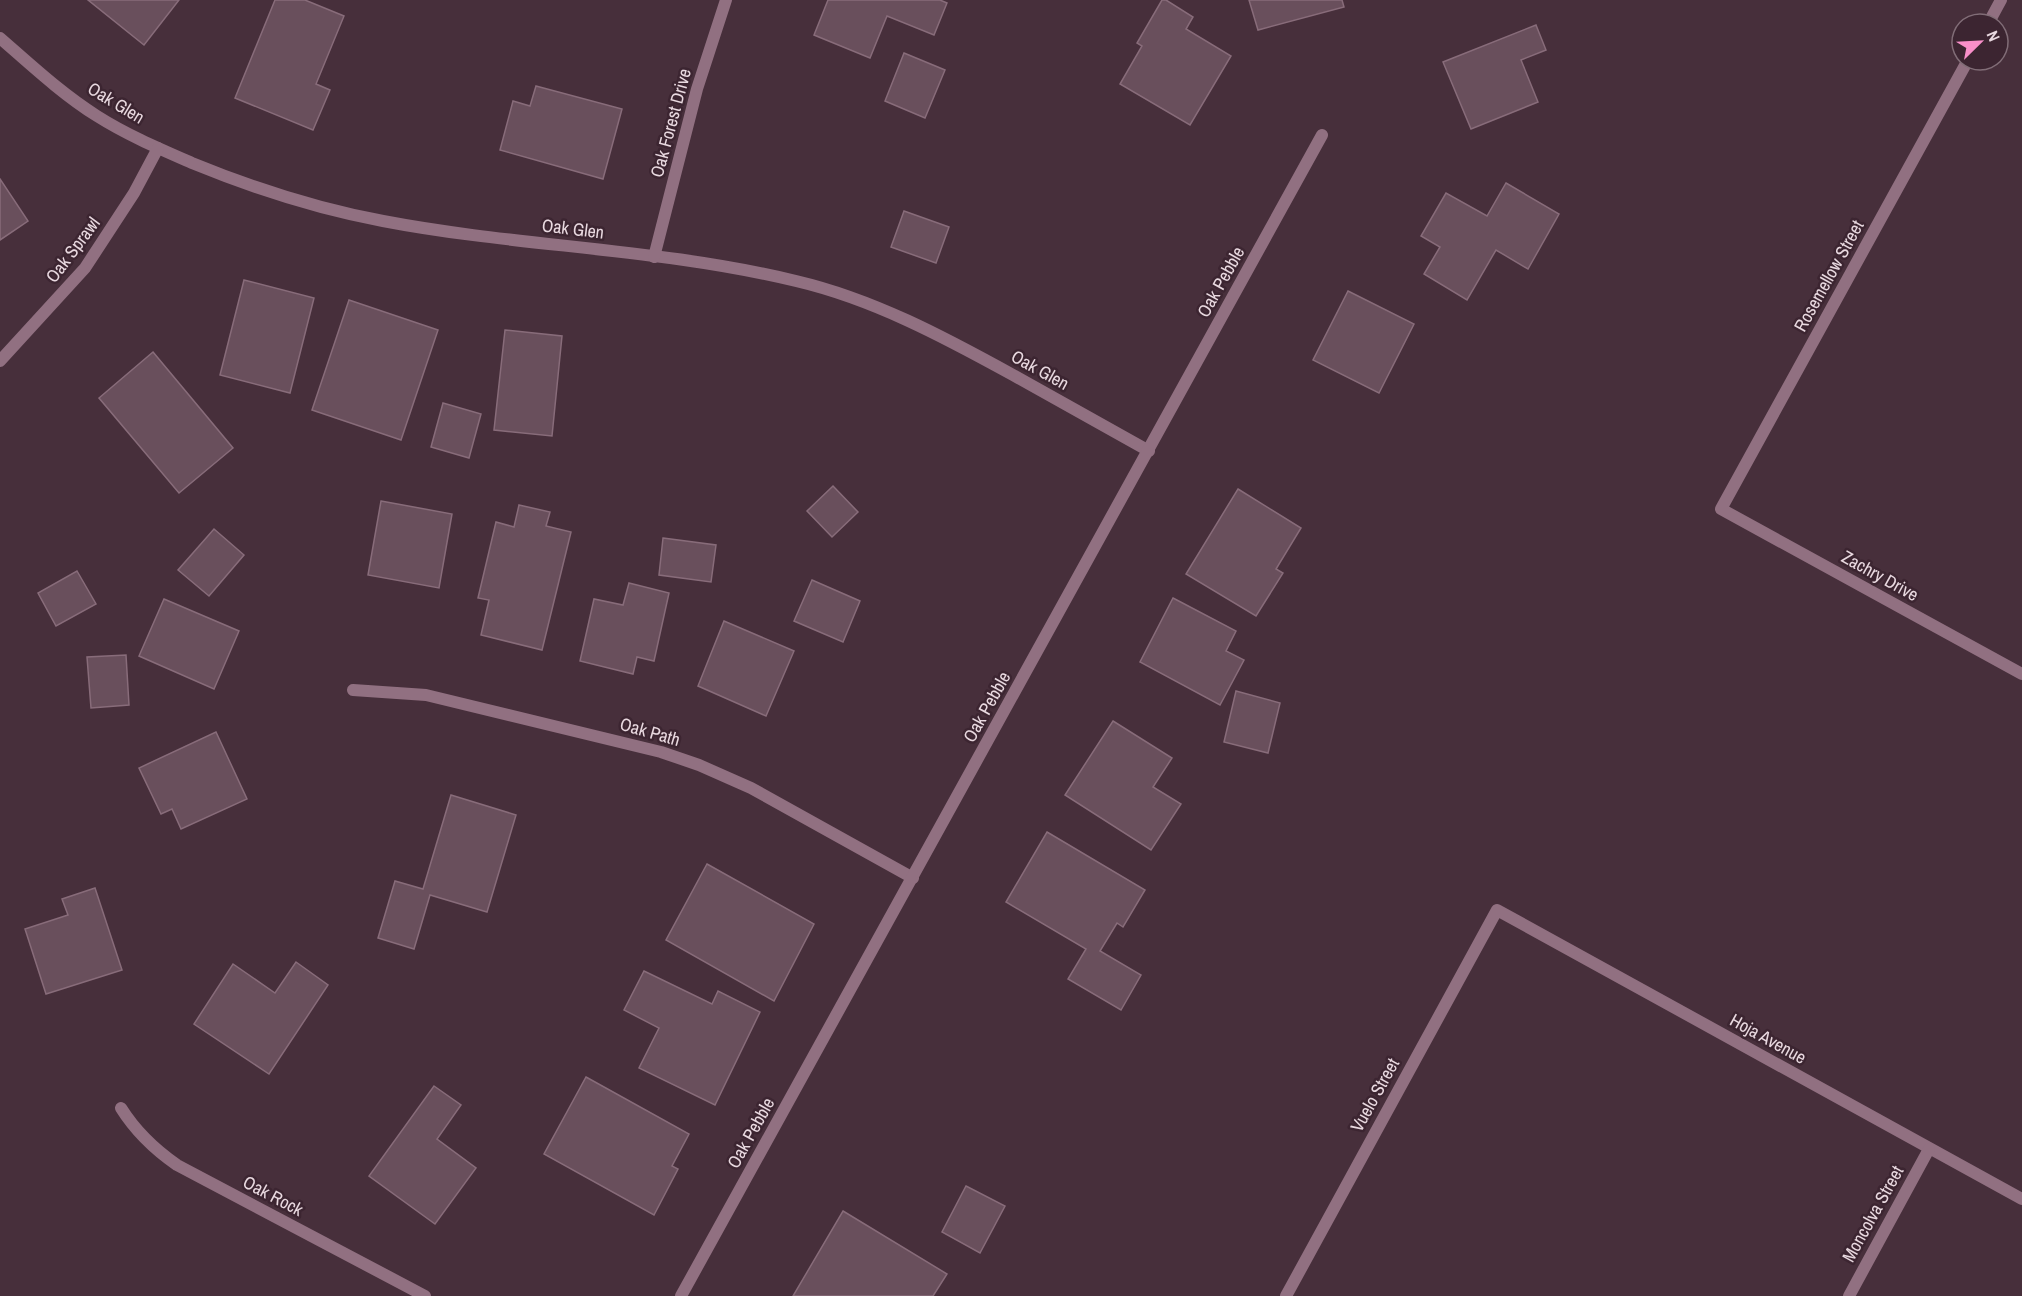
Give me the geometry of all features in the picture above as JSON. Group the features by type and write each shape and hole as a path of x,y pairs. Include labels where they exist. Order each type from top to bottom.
{"street":[{"name":"Oak Forest Drive","path":"654,257 697,89 726,0"},
{"name":"Oak Glen","path":"0,38 45,77 98,117 158,148 217,173 320,206 381,221 654,257 796,280 851,297 924,328 1149,450"},
{"name":"Rosemellow Street","path":"1721,509 1961,72"},
{"name":"Oak Pebble","path":"681,1296 1322,135"},
{"name":"Oak Sprawl","path":"0,361 85,268 134,193 158,148"},
{"name":"Zachry Drive","path":"1721,509 2022,674"},
{"name":"Oak Path","path":"354,690 426,695 606,738 690,762 751,788 913,878"},
{"name":"Hoja Avenue","path":"1497,910 2022,1199"},
{"name":"Vuelo Street","path":"1286,1296 1497,910"},
{"name":"Oak Rock","path":"121,1108 134,1128 153,1148 177,1165 425,1296"},
{"name":"Moncolva Street","path":"1849,1296 1929,1149"}],"building":[{"path":"88,0 179,0 144,45"},
{"path":"275,0 305,0 344,16 316,84 330,90 313,130 235,98"},
{"path":"828,0 940,0 947,3 934,35 887,16 870,58 814,35"},
{"path":"1162,0 1166,0 1193,17 1186,29 1231,56 1190,125 1120,84 1142,46 1137,43"},
{"path":"1249,0 1342,0 1344,7 1258,30"},
{"path":"1536,25 1546,50 1521,60 1538,102 1471,129 1443,62"},
{"path":"904,53 945,70 925,118 885,101"},
{"path":"536,86 622,109 603,179 500,150 513,101 530,106"},
{"path":"0,179 28,221 0,240"},
{"path":"1506,183 1559,214 1528,269 1496,250 1467,300 1424,274 1440,247 1421,236 1446,193 1487,216"},
{"path":"904,211 949,227 936,263 891,247"},
{"path":"244,280 314,298 290,393 220,375"},
{"path":"1348,291 1414,324 1379,393 1313,360"},
{"path":"349,300 438,330 401,440 312,410"},
{"path":"505,330 562,336 552,436 494,430"},
{"path":"153,352 233,448 179,493 99,398"},
{"path":"443,403 481,414 469,458 431,447"},
{"path":"833,486 858,512 832,537 807,511"},
{"path":"1238,489 1301,528 1276,569 1283,573 1256,616 1186,574"},
{"path":"381,501 452,514 439,588 368,575"},
{"path":"519,505 550,512 546,526 571,532 542,650 481,635 489,600 478,598 496,522 514,527"},
{"path":"214,529 244,555 209,596 178,570"},
{"path":"663,538 716,545 711,582 659,575"},
{"path":"77,571 96,604 56,626 38,593"},
{"path":"812,580 860,601 843,642 794,621"},
{"path":"629,583 669,593 654,661 637,657 633,674 580,661 594,599 623,605"},
{"path":"1173,598 1236,631 1226,651 1244,660 1220,705 1140,662"},
{"path":"164,599 239,631 214,689 139,656"},
{"path":"724,621 794,651 766,716 698,686"},
{"path":"126,655 129,705 91,708 87,657"},
{"path":"1236,691 1280,703 1268,753 1224,742"},
{"path":"1113,721 1172,758 1153,787 1181,804 1151,850 1065,795"},
{"path":"216,732 247,799 181,829 172,809 161,814 139,768"},
{"path":"451,795 516,815 487,912 430,895 414,949 378,938 395,881 423,889"},
{"path":"1047,832 1145,890 1123,927 1117,923 1100,951 1141,975 1121,1010 1068,979 1086,949 1006,902"},
{"path":"707,864 814,924 774,1001 666,940"},
{"path":"95,888 122,970 46,994 25,929 68,915 62,899"},
{"path":"296,962 328,985 269,1074 194,1024 233,964 275,993"},
{"path":"644,971 712,1004 718,991 760,1012 715,1105 639,1068 659,1028 624,1010"},
{"path":"586,1077 689,1134 672,1166 678,1169 654,1215 544,1154"},
{"path":"434,1086 461,1105 437,1139 476,1168 435,1224 369,1176"},
{"path":"966,1186 1005,1206 980,1253 942,1232"},
{"path":"843,1211 947,1274 933,1296 793,1296"}]}
